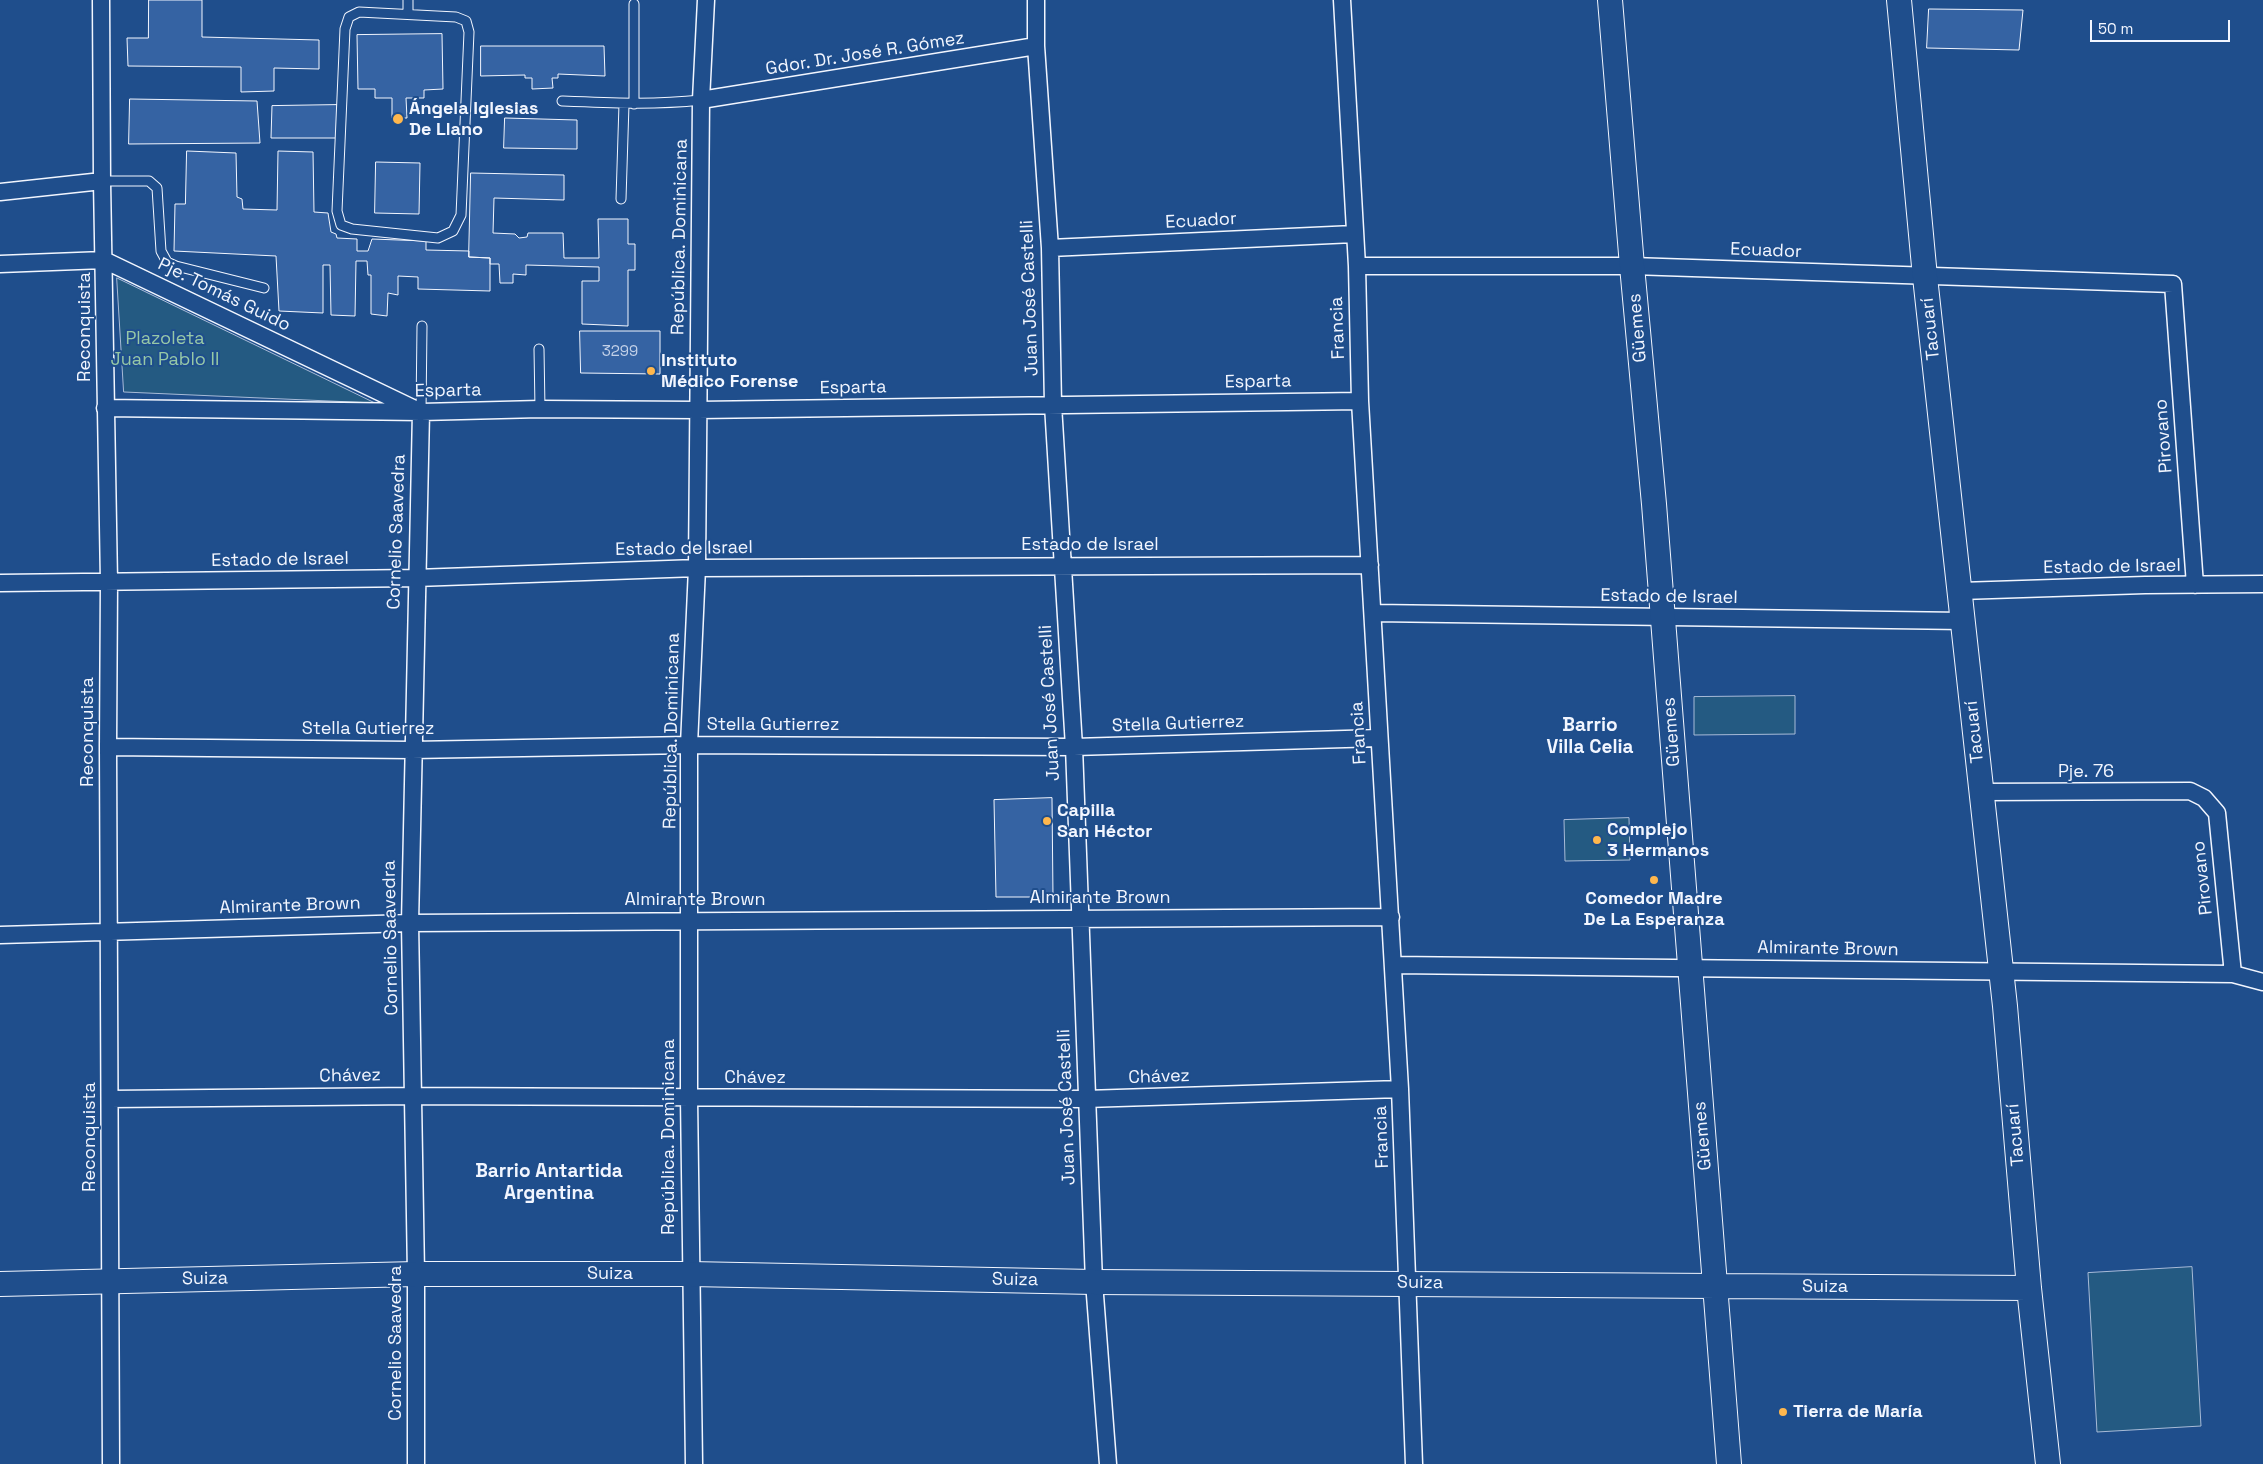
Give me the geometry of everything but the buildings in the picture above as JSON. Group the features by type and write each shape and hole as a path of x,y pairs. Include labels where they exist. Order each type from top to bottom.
{"street":[{"name":"Reconquista","path":"101,0 109,582 108,932 111,1464"},
{"name":"República. Dominicana","path":"694,1464 690,1274 689,745 697,568 701,100 706,0"},
{"name":"Juan José Castelli","path":"1036,0 1036,46 1050,248 1053,405 1074,747 1094,1282 1108,1464"},
{"name":"Francia","path":"1342,0 1357,266 1360,400 1374,613 1379,738 1400,1089 1414,1464"},
{"name":"Güemes","path":"1610,0 1663,617 1714,1286 1730,1464"},
{"name":"Tacuarí","path":"1899,0 1925,277 1961,591 2001,970 2029,1288 2048,1464"},
{"name":"Gdor. Dr. José R. Gómez","path":"701,100 1036,46"},
{"path":"0,192 102,181"},
{"name":"Ecuador","path":"1050,248 1354,234"},
{"name":"Pje. Tomás Guido","path":"0,264 104,260 421,412"},
{"name":"Ecuador","path":"1357,266 1632,266 2173,284"},
{"name":"Pirovano","path":"2173,284 2195,585"},
{"name":"Esparta","path":"106,408 421,412 540,409 698,410 1360,400"},
{"name":"Cornelio Saavedra","path":"416,1464 416,1274 410,923 412,750 421,412"},
{"name":"Estado de Israel","path":"0,583 416,578 697,568 1370,565"},
{"name":"Estado de Israel","path":"1961,591 2263,584"},
{"name":"Estado de Israel","path":"1374,613 1964,621"},
{"name":"Stella Gutierrez","path":"108,747 412,750 689,745 1074,747 1379,738"},
{"name":"Pirovano","path":"2190,791 2204,798 2217,813 2233,974"},
{"name":"Pje. 76","path":"1982,792 2190,791"},
{"name":"Almirante Brown","path":"0,935 410,923 1391,917"},
{"name":"Almirante Brown","path":"1393,965 2001,970 2233,974 2263,982"},
{"name":"Chávez","path":"110,1099 414,1096 1086,1099 1400,1089"},
{"name":"Suiza","path":"0,1284 416,1274 690,1274 1094,1282 2029,1288"}],"lane":[{"path":"408,0 408,14"},
{"path":"634,4 634,104"},
{"path":"359,12 408,14 456,17 466,21 468,32 461,215 453,231 438,238 352,229 341,225 337,211 342,79 347,23 350,17 359,12"},
{"path":"562,101 634,104 701,100"},
{"path":"620,199 624,104"},
{"path":"102,181 150,181 157,188 161,252 167,262 176,266 264,288"},
{"path":"421,412 422,326"},
{"path":"539,349 540,409"}],"green space":[{"name":"Plazoleta Juan Pablo II","path":"117,278 375,403 124,392"},
{"path":"1795,696 1795,734 1694,735 1694,697"},
{"name":"Complejo 3 Hermanos","path":"1629,818 1630,860 1565,861 1564,820"},
{"path":"2192,1267 2201,1426 2097,1432 2088,1273"}],"place":[{"name":"Ángela Iglesias De Llano","path":"398,119"},
{"name":"Instituto Médico Forense","path":"651,371"},
{"name":"Capilla San Héctor","path":"1047,821"},
{"name":"Complejo 3 Hermanos","path":"1597,840"},
{"name":"Comedor Madre De La Esperanza","path":"1654,880"},
{"name":"Tierra de María","path":"1783,1412"}],"district":[{"name":"Barrio Villa Celia","path":"1590,737"},
{"name":"Barrio Antartida Argentina","path":"549,1183"}]}
